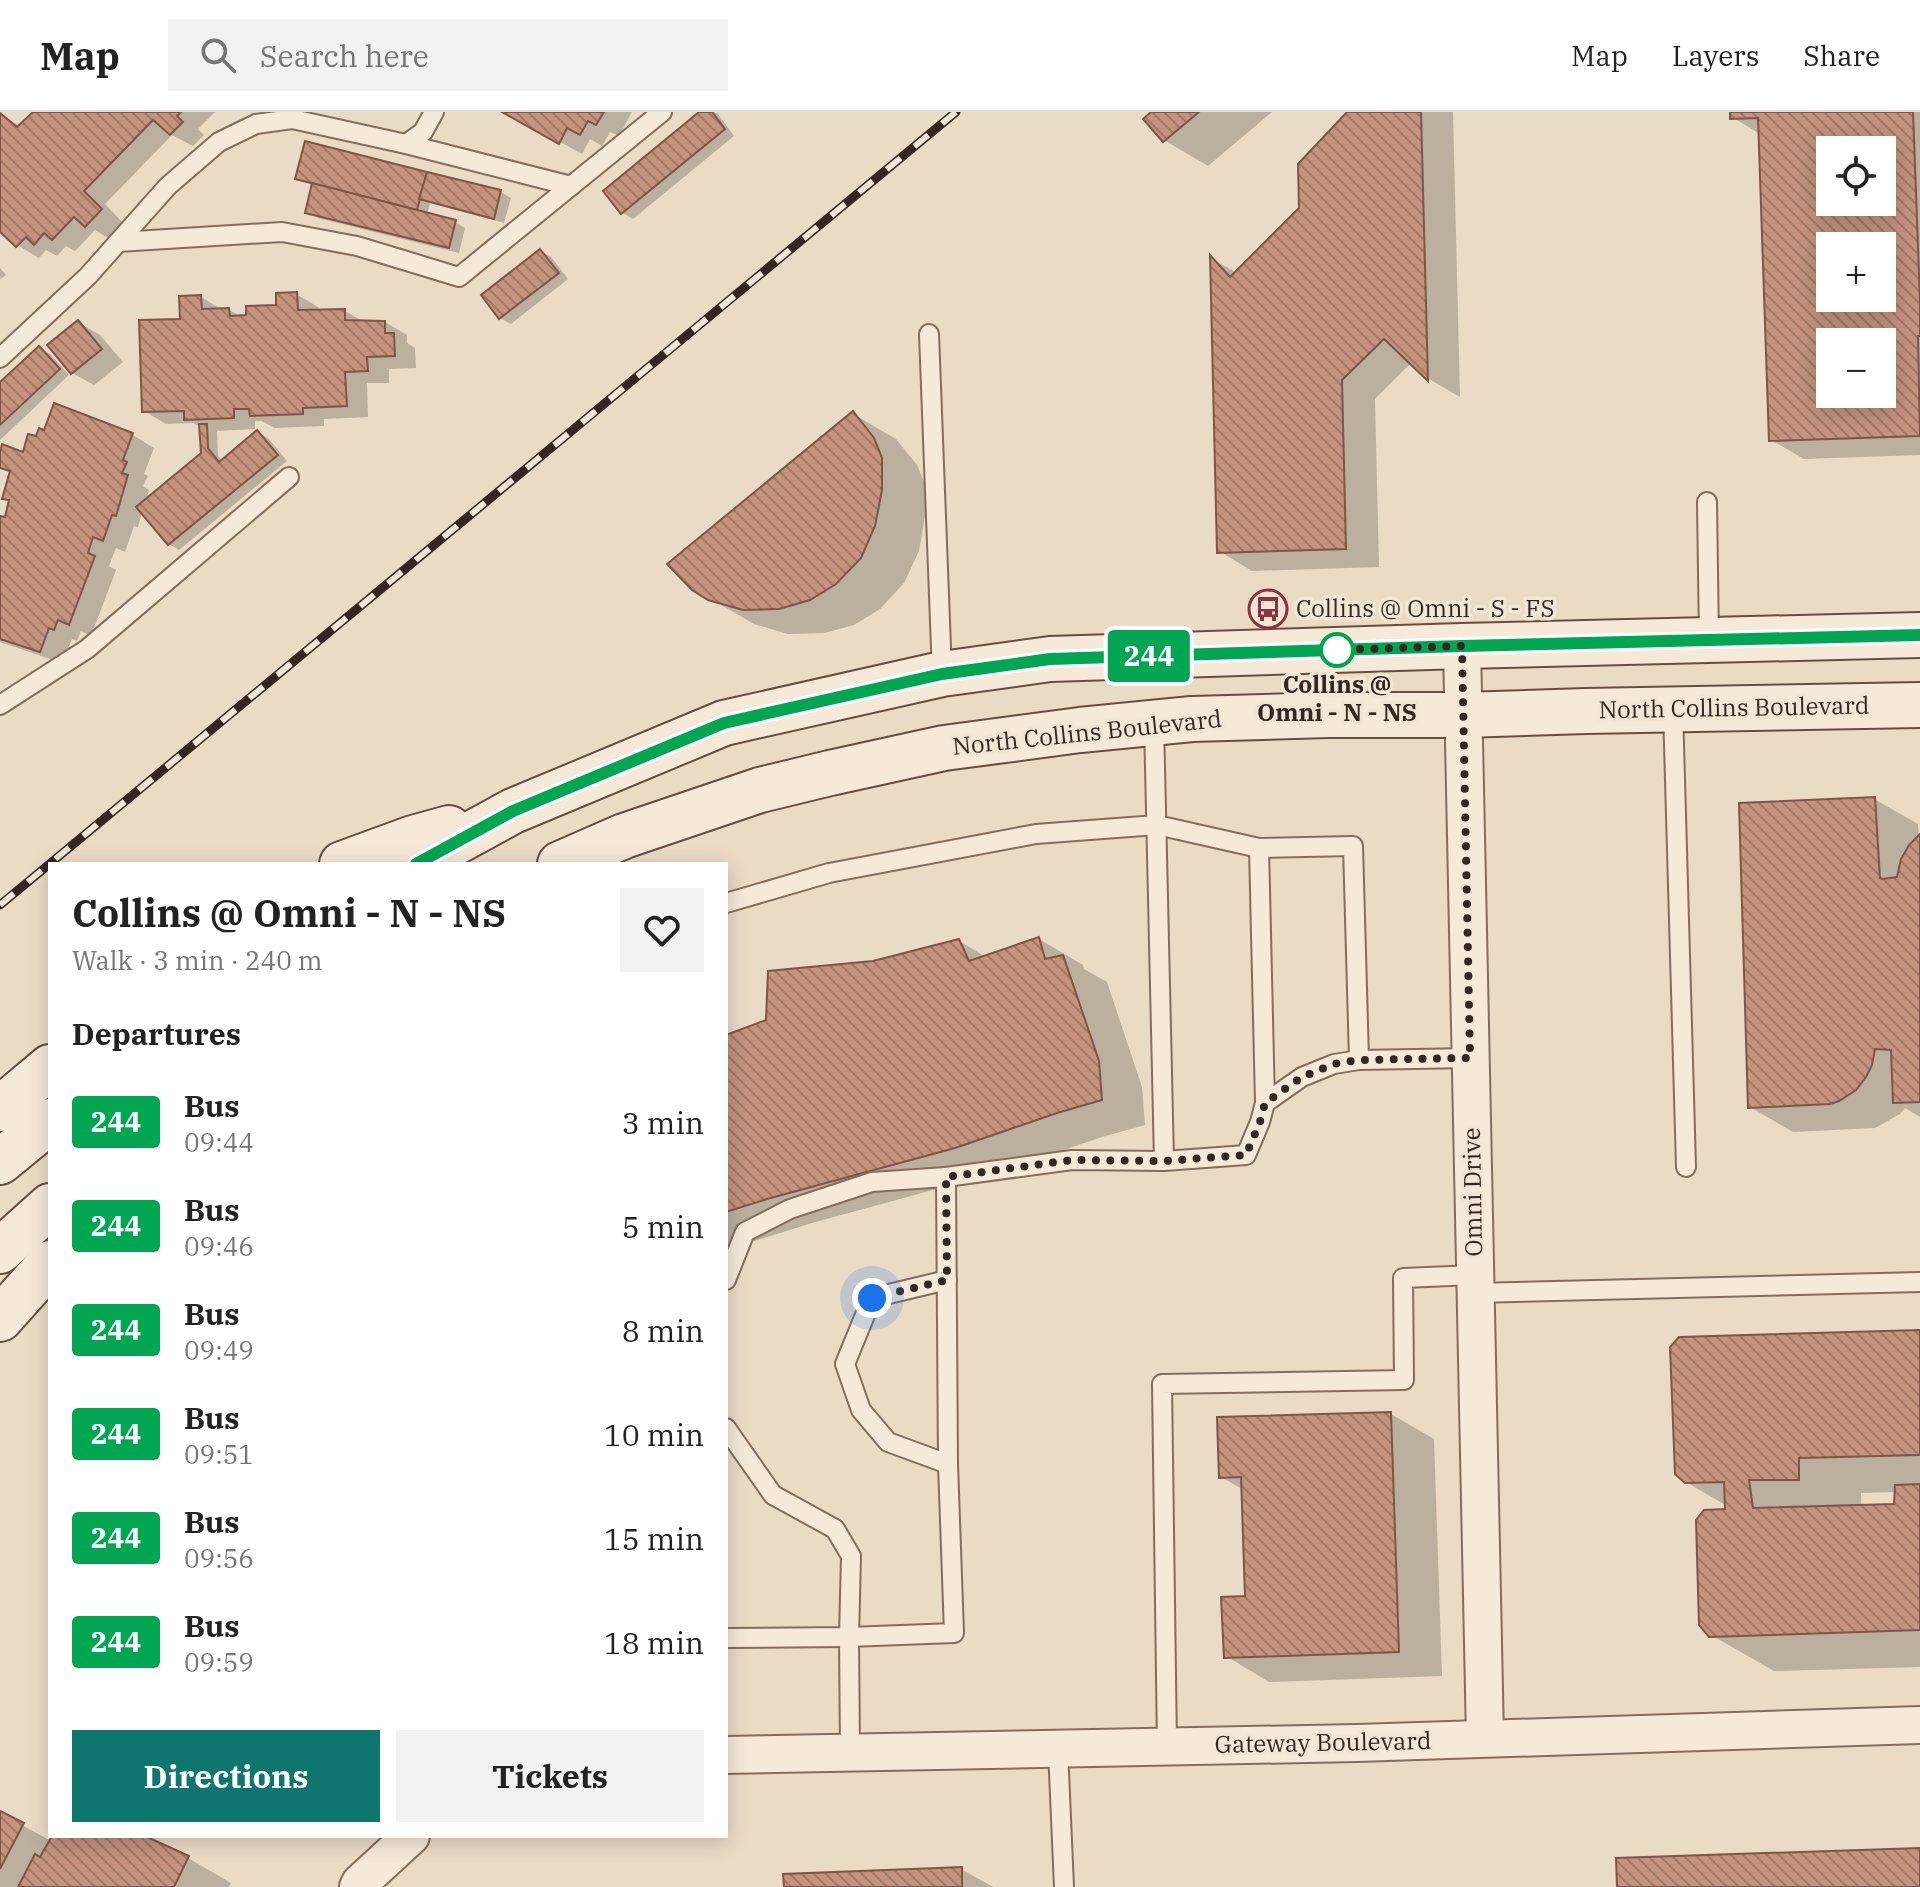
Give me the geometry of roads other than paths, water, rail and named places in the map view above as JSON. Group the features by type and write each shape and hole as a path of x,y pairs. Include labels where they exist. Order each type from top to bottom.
{"main road":[{"path":"420,862 513,811 724,723 942,674 1050,659 1920,635"},
{"path":"1853,706 1920,689"},
{"name":"North Collins Boulevard","path":"565,862 624,836 760,790 944,748 1080,730 1192,719 1920,705"},
{"path":"347,862 413,838 513,811"},
{"path":"0,1109 48,1069"},
{"path":"0,1162 48,1123"},
{"path":"0,1251 48,1208"},
{"path":"0,1319 48,1265"}],"street":[{"name":"Omni Drive","path":"1462,646 1485,1738"},
{"name":"Gateway Boulevard","path":"728,1755 1357,1743 1920,1725"},
{"path":"358,1887 409,1838"}],"lane":[{"path":"406,144 423,132 434,112"},
{"path":"118,242 282,232 357,246 459,277 662,112"},
{"path":"0,358 88,276 168,186 219,142 256,124 292,119 571,186"},
{"path":"929,334 942,674"},
{"path":"0,705 87,649 289,477"},
{"path":"1707,502 1709,640"},
{"path":"1673,709 1686,1167"},
{"path":"1154,723 1164,1161"},
{"path":"728,902 829,873 1036,834 1157,825 1259,848 1353,846 1359,1060"},
{"path":"728,1275 745,1232 790,1209 872,1182 946,1177 1072,1160 1164,1161 1246,1155 1265,1103 1259,848"},
{"path":"1265,1103 1302,1077 1334,1064 1359,1060 1470,1058"},
{"path":"728,1638 954,1633 948,1464 946,1177"},
{"path":"1167,1747 1162,1384 1404,1380 1403,1278 1475,1284 1920,1282"},
{"path":"947,1280 872,1298 845,1364 861,1410 888,1442 948,1464"},
{"path":"728,1431 773,1495 835,1529 851,1556 850,1752"},
{"path":"1058,1749 1064,1887"}],"railway":[{"path":"52,862 956,112"},
{"path":"0,905 48,865"}],"place":[{"name":"Collins @ Omni - S - FS","path":"1268,609"},
{"name":"Collins @ Omni - N - NS","path":"1337,650"}]}
